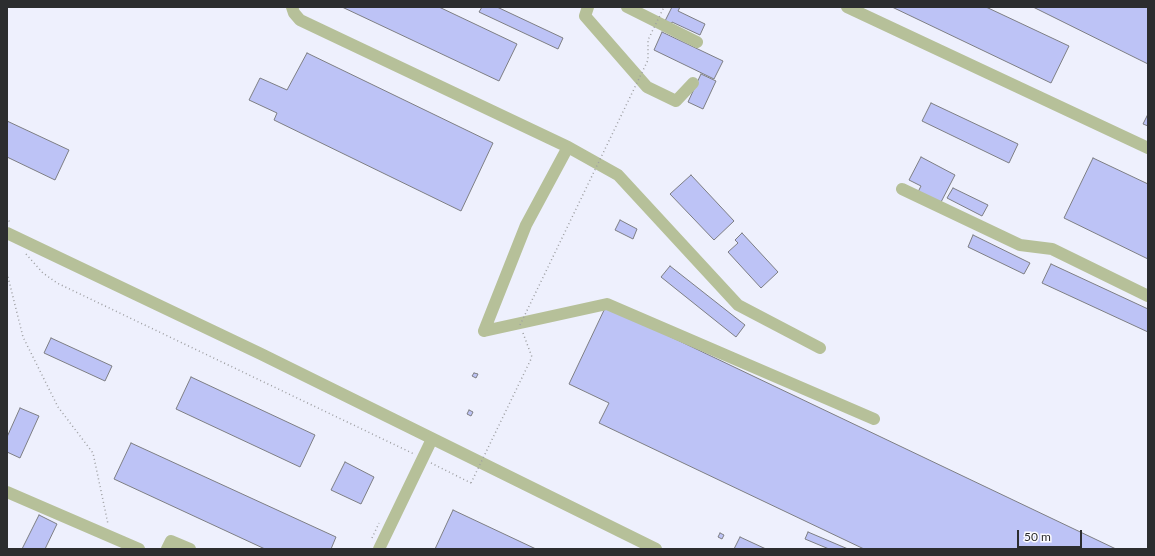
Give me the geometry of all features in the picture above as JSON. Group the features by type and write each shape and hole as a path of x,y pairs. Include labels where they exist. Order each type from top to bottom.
{"street":[{"path":"292,7 294,13 300,20 568,147 618,175 738,305 820,348"},
{"path":"588,7 585,16 647,87 676,101 693,83"},
{"path":"627,7 696,42"},
{"path":"847,7 1148,148"},
{"path":"568,147 526,225 484,331 607,304 874,419"},
{"path":"902,189 1020,245 1052,249 1148,296"},
{"path":"11,235 261,354 656,549"},
{"path":"379,549 432,439"},
{"path":"7,492 140,549"},
{"path":"167,549 171,540 190,549"}],"path":[{"path":"520,325 648,60 648,40 664,7"},
{"path":"7,217 11,235"},
{"path":"26,254 43,273 57,283 415,454 471,483 532,357 522,331"},
{"path":"7,273 22,337 58,407 93,453 111,537"}],"shaded area":[{"path":"7,7 1148,7 1148,549 7,549"}],"building":[{"path":"342,7 439,7 517,44 499,81"},
{"path":"482,7 497,7 563,38 558,49 479,12"},
{"path":"672,7 680,7 678,11 705,24 700,35 672,22 671,24 665,21"},
{"path":"892,7 986,7 1069,46 1051,83"},
{"path":"1033,7 1148,7 1148,64"},
{"path":"662,32 723,61 714,79 654,50"},
{"path":"307,53 493,143 461,211 274,120 277,113 249,100 260,78 287,90"},
{"path":"701,74 716,81 703,109 688,102"},
{"path":"931,103 1018,144 1009,163 922,121"},
{"path":"1148,114 1148,126 1143,124"},
{"path":"7,121 69,150 55,180 7,157"},
{"path":"921,157 955,175 940,204 918,192 921,186 909,180"},
{"path":"1093,158 1148,184 1148,259 1064,218"},
{"path":"691,175 734,221 714,240 670,194"},
{"path":"953,188 988,205 982,216 947,198"},
{"path":"620,220 637,229 633,239 615,230"},
{"path":"742,233 778,272 761,288 728,252 738,243 735,240"},
{"path":"973,235 1030,263 1024,274 968,247"},
{"path":"1051,264 1148,309 1148,332 1042,283"},
{"path":"670,266 745,325 736,337 661,277"},
{"path":"606,306 1116,549 864,549 599,423 609,403 569,384"},
{"path":"51,338 112,366 105,381 44,353"},
{"path":"474,373 478,374 476,378 472,376"},
{"path":"191,377 315,435 300,467 176,409"},
{"path":"20,408 39,416 20,458 7,452 7,437"},
{"path":"469,410 473,412 471,416 467,414"},
{"path":"131,443 336,537 331,549 265,549 114,479"},
{"path":"345,462 374,477 361,504 331,490"},
{"path":"453,510 536,549 435,549"},
{"path":"39,515 57,524 45,549 22,549"},
{"path":"808,532 848,549 829,549 805,539"},
{"path":"720,533 724,535 722,539 718,537"},
{"path":"740,537 766,549 734,549"}]}
